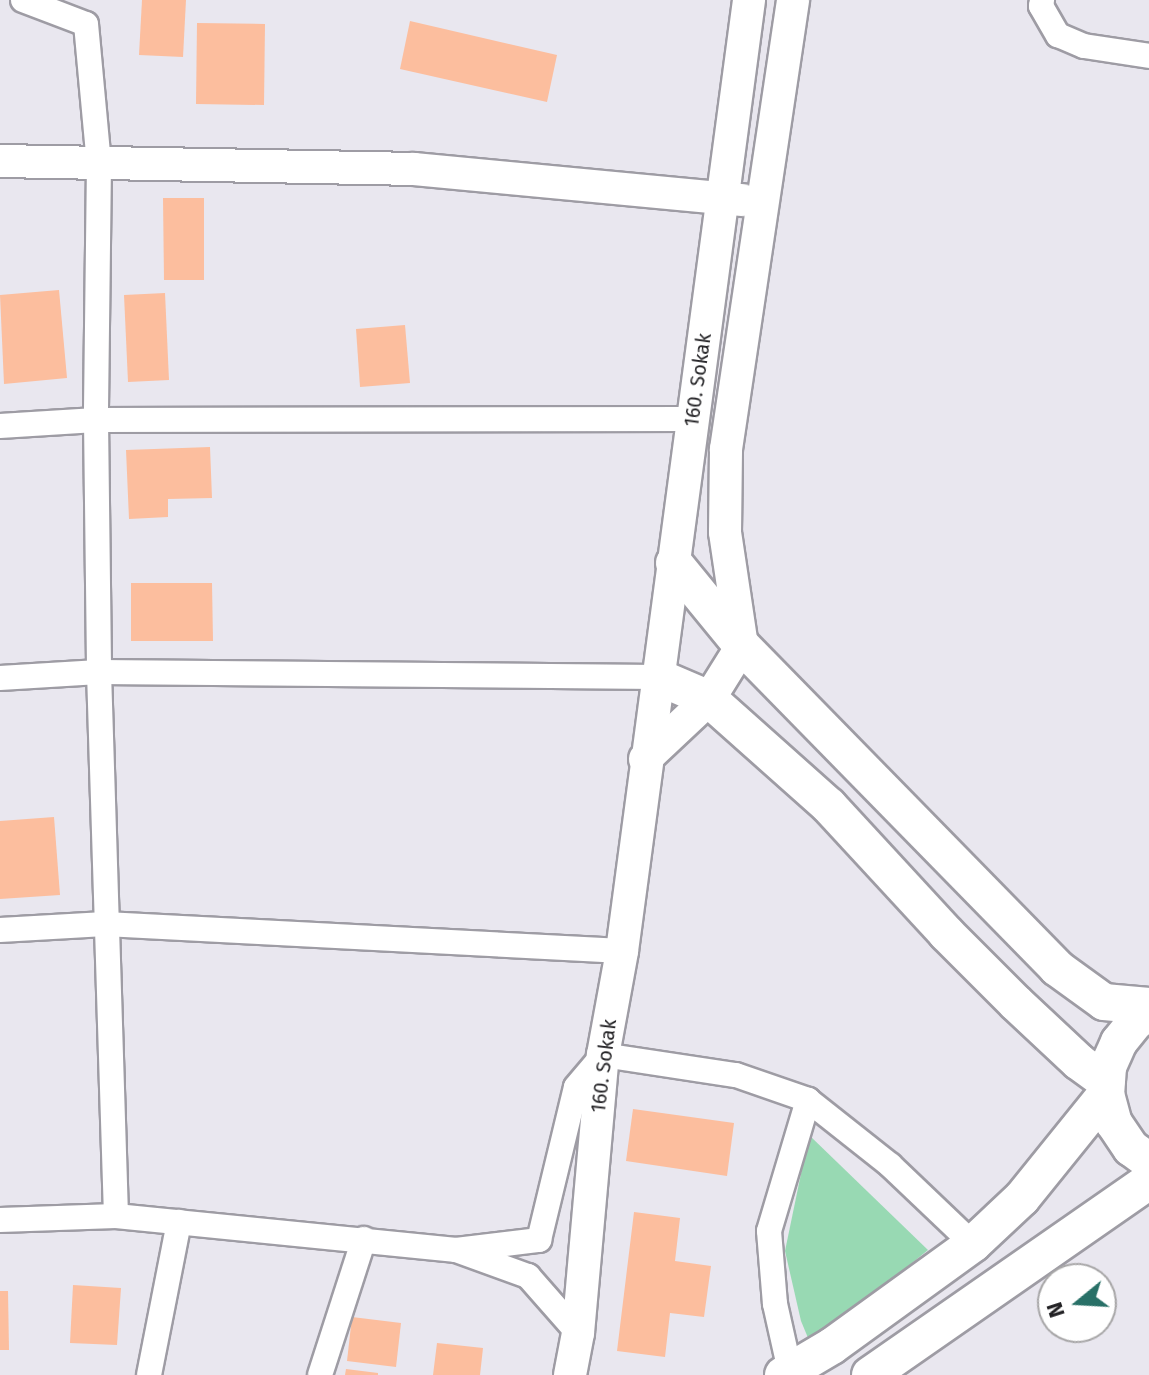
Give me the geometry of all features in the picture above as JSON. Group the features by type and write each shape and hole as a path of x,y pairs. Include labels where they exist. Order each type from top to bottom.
{"main road":[{"path":"674,563 742,646 1057,968 1104,1002 1149,1006"},
{"path":"658,677 709,699 829,806 946,933 1107,1088"},
{"path":"1149,1013 1136,1021 1119,1042 1108,1067 1107,1088 1114,1123 1131,1148 1149,1161"},
{"path":"786,1373 832,1346 973,1244 1022,1198 1107,1088"},
{"path":"870,1375 1149,1181"}],"street":[{"path":"23,0 86,24 99,163 96,420 99,672 116,1216"},
{"name":"160. Sokak","path":"570,1375 578,1333 603,1055 622,951 645,759 749,0"},
{"path":"645,759 709,699 742,646 725,532 726,449 793,0"},
{"path":"1042,0 1041,6 1058,35 1084,46 1149,56"},
{"path":"0,161 414,169 762,201"},
{"path":"0,426 96,420 693,419"},
{"path":"0,678 99,672 658,677"},
{"path":"0,930 105,924 622,951"},
{"path":"456,1250 539,1240 576,1087 603,1055 736,1075 808,1100 890,1165 973,1244"},
{"path":"786,1373 775,1304 769,1231 808,1100"},
{"path":"0,1220 116,1216 456,1250 528,1276 578,1333"},
{"path":"149,1375 179,1222"},
{"path":"320,1375 364,1239"}],"green space":[{"path":"809,1135 928,1250 811,1345 801,1321 785,1251"}],"building":[{"path":"142,0 186,0 183,57 139,55"},
{"path":"410,21 557,55 547,102 400,69"},
{"path":"197,23 265,24 264,105 196,104"},
{"path":"163,198 204,198 204,280 164,280"},
{"path":"59,290 67,378 4,384 0,295"},
{"path":"165,293 169,380 128,382 124,295"},
{"path":"405,325 410,383 360,387 356,329"},
{"path":"210,447 212,498 168,499 168,517 129,519 126,450"},
{"path":"131,583 212,583 213,641 131,641"},
{"path":"54,817 60,895 0,899 0,821"},
{"path":"633,1109 734,1123 727,1176 626,1161"},
{"path":"634,1212 680,1218 675,1261 711,1266 704,1317 670,1313 665,1357 617,1351"},
{"path":"73,1285 121,1288 117,1345 70,1343"},
{"path":"0,1291 8,1291 9,1350 0,1350"},
{"path":"352,1317 401,1323 396,1367 347,1361"},
{"path":"437,1343 483,1348 480,1375 433,1375"},
{"path":"346,1369 378,1373 378,1375 345,1375"}]}
